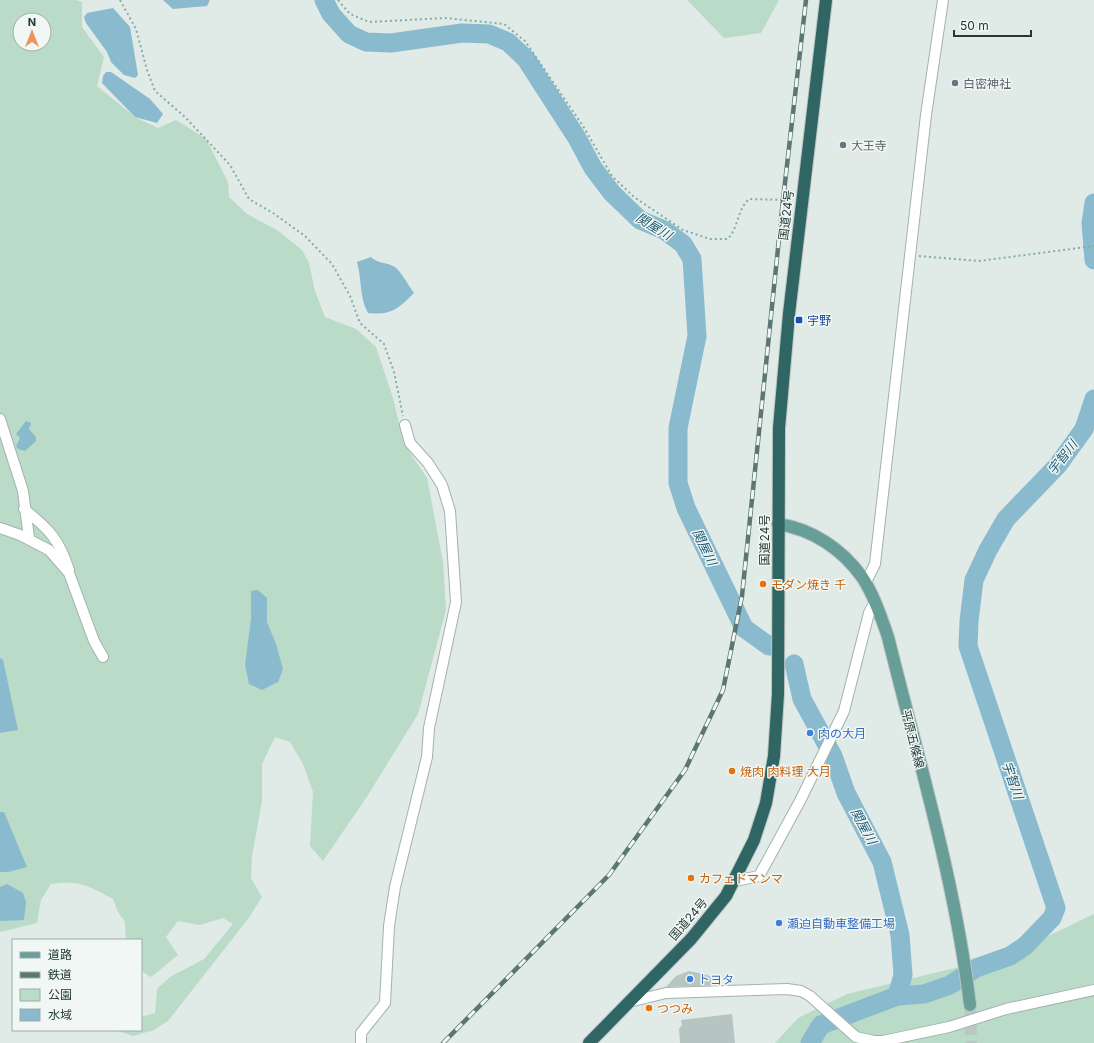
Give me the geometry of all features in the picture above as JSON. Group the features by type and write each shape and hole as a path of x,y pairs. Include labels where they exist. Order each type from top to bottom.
{"highway":[{"name":"国道24号","path":"589,1043 691,939 726,896 735,881 754,840 766,804 774,756 778,694 779,428 789,314 826,0"}],"main road":[{"name":"平原五條線","path":"778,524 796,527 812,533 827,543 843,556 862,577 875,602 888,637 935,825 963,952 970,1005"}],"street":[{"path":"865,584 875,564 926,115 943,0"},
{"path":"0,419 23,491 29,538"},
{"path":"361,1043 361,1033 385,1003 389,926 394,887 427,757 429,728 456,602 450,511 442,485 428,463 410,443 405,425"},
{"path":"4,530 18,526 25,513"},
{"path":"25,513 47,528 57,540 94,641 103,657"},
{"path":"4,530 29,538 49,550 70,573"},
{"path":"735,881 759,876 800,801 844,711 869,613 875,602"},
{"path":"630,1002 666,993 787,989 801,991 810,996 856,1037 883,1041 949,1027 1006,1010 1094,990"}],"path":[{"path":"120,0 136,29 147,70 155,91 185,117 230,165 248,199 273,213 305,236 332,264 350,296 360,323 384,344 394,372 405,425"},
{"path":"338,0 350,14 369,22 446,18 504,24 525,41 583,126 612,176 634,197 683,230 710,239 728,239 736,229 741,207 749,199 783,200"},
{"path":"911,256 979,261 1094,246"}],"green space":[{"path":"0,0 76,0 82,2 82,27 104,57 97,86 135,117 158,128 176,120 206,139 228,182 229,197 247,214 277,230 302,250 309,263 315,291 325,317 356,329 376,347 393,398 404,444 427,478 443,562 446,610 418,714 368,795 323,861 310,846 313,792 303,764 290,742 275,737 262,764 262,801 252,856 251,878 262,897 248,919 168,1021 154,1030 133,1036 118,1031 142,1031 142,1017 155,1013 157,989 170,977 204,959 233,924 223,918 200,925 178,921 166,937 178,955 151,977 142,972 142,939 126,939 125,922 118,912 113,899 84,885 61,883 51,884 41,900 37,923 0,932"},
{"path":"687,0 779,0 761,33 724,38"},
{"path":"1094,914 1094,1043 775,1043 798,1018 847,994 1009,955"}],"water":[{"path":"163,0 210,0 207,6 173,9"},
{"path":"113,8 130,27 138,75 135,78 124,75 111,62 107,52 86,23 84,17 87,13"},
{"path":"106,72 111,72 150,99 163,114 157,123 135,117 102,83 103,76"},
{"path":"371,257 377,261 395,267 414,293 399,307 389,312 376,314 368,313 363,301 357,262"},
{"path":"26,421 31,423 29,429 36,437 36,441 25,451 18,449 16,446 20,438 16,434"},
{"path":"258,590 267,598 267,622 276,644 283,669 278,682 262,690 249,684 245,665 251,619 251,591"},
{"path":"0,658 3,660 18,730 0,733"},
{"path":"0,812 4,812 27,867 8,872 0,872"},
{"path":"7,884 23,893 26,902 24,920 0,921 0,887"}],"building":[{"path":"689,971 715,978 720,985 666,987 676,976"},
{"path":"732,1014 735,1043 680,1043 679,1029 682,1025 681,1020"}],"waterway":[{"name":"関屋川","path":"324,0 331,14 349,34 366,42 391,43 462,33 489,34 508,42 526,59 577,138 593,168 612,193 640,220 664,230 683,244 692,259 697,336 678,428 678,483 686,508 744,628 769,646"},
{"name":"宇智川","path":"1094,203 1091,223 1094,260"},
{"name":"宇智川","path":"810,1043 821,1025 897,996 924,994 950,985 976,968 1010,956 1025,946 1052,918 1056,908 968,646 969,621 974,580 988,550 1006,519 1058,465 1084,429 1094,399"},
{"name":"関屋川","path":"794,664 802,699 833,756 846,793 882,862 900,935 903,975 897,996"}],"tunnel":[{"path":"970,1005 971,1043"}],"railway":[{"path":"443,1043 609,875 685,770 723,690 742,596 783,200 806,0"}],"place":[{"name":"白密神社","path":"955,83"},
{"name":"大王寺","path":"843,145"},
{"name":"宇野","path":"799,320"},
{"name":"モダン焼き 千","path":"763,584"},
{"name":"肉の大月","path":"810,733"},
{"name":"焼肉 肉料理 大月","path":"732,771"},
{"name":"カフェドマンマ","path":"691,878"},
{"name":"瀬迫自動車整備工場","path":"779,923"},
{"name":"トヨタ","path":"690,979"},
{"name":"つつみ","path":"649,1008"}]}
